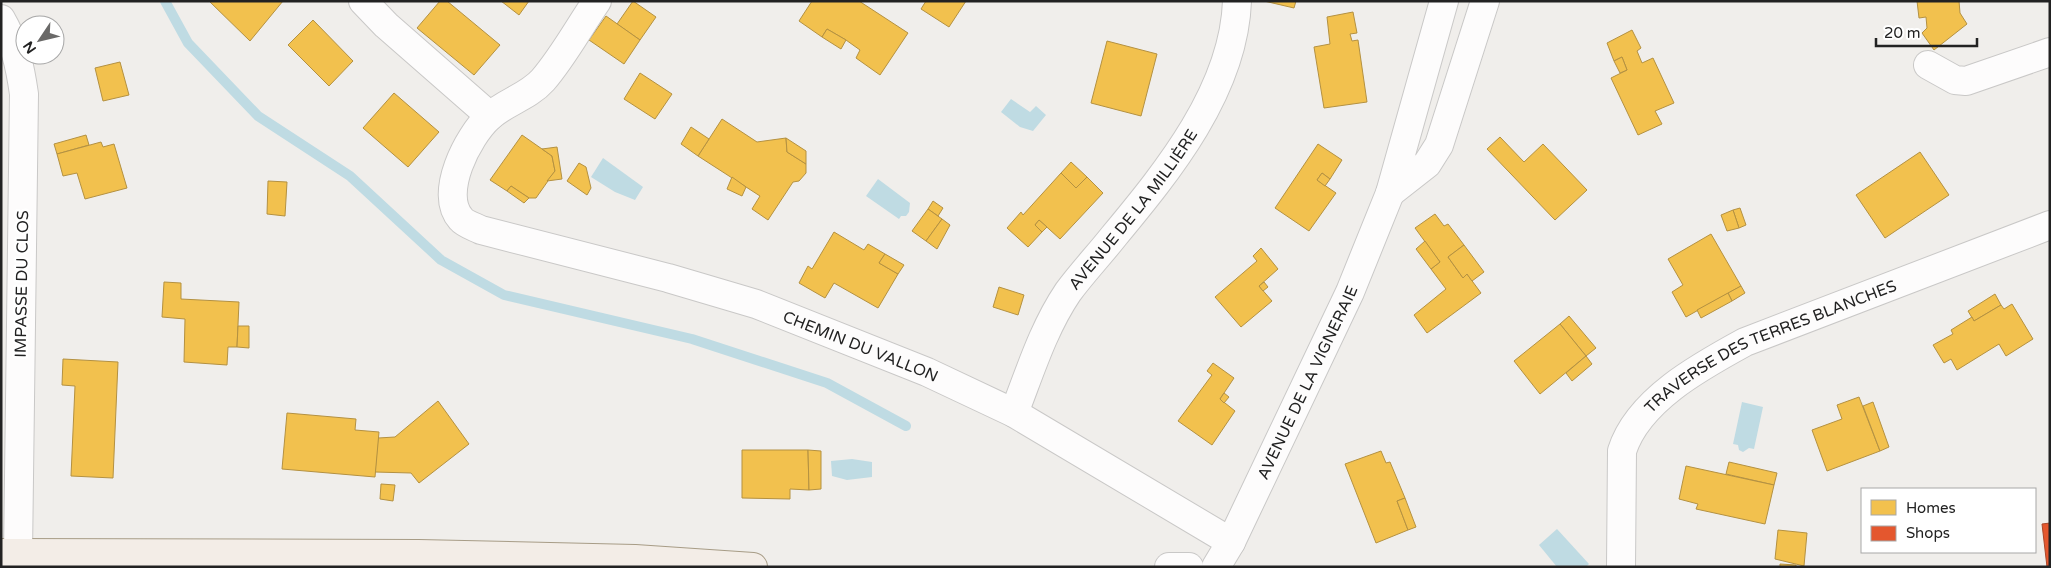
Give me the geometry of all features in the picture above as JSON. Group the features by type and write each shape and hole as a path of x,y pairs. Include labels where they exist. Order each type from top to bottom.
{"main road":[{"path":"10,553 189,560 412,554 635,559 753,567"}],"street":[{"path":"364,1 386,25 490,116 533,91 544,80 596,1"},
{"name":"AVENUE DE LA MILLIÈRE","path":"1014,414 1041,342 1068,292 1116,234 1186,141 1222,73 1229,55 1237,1"},
{"name":"AVENUE DE LA VIGNERAIE","path":"1216,567 1231,542 1350,292 1390,194 1444,1"},
{"name":"AVENUE DE LA VIGNERAIE","path":"1390,194 1427,164 1439,145 1484,1"},
{"name":"IMPASSE DU CLOS","path":"1,19 10,35 19,61 24,94 10,553"},
{"path":"1928,64 1956,80 1966,81 2050,52"},
{"name":"CHEMIN DU VALLON","path":"490,116 466,147 458,168 452,192 454,208 461,220 480,230 668,278 756,304 927,372 1014,414 1231,542"},
{"name":"TRAVERSE DES TERRES BLANCHES","path":"1622,567 1622,451 1628,434 1636,420 1651,405 1698,369 1745,342 2050,225"},
{"path":"1168,567 1188,567"}],"water":[{"path":"1011,99 1030,112 1036,106 1046,115 1033,131 1020,127 1001,112"},
{"path":"603,158 643,187 635,200 615,192 591,177"},
{"path":"878,179 910,203 909,212 906,216 901,216 899,219 866,196"},
{"path":"1742,402 1763,407 1754,449 1749,448 1743,452 1739,450 1738,445 1733,444"},
{"path":"852,459 872,462 872,477 847,480 832,476 831,461"},
{"path":"1557,529 1589,564 1586,567 1557,567 1539,545"}],"building: Homes":[{"path":"209,1 283,1 250,41"},
{"path":"440,1 447,1 500,45 474,75 417,28"},
{"path":"501,1 529,1 519,15"},
{"path":"633,1 656,17 640,40 617,24"},
{"path":"812,1 859,1 908,33 880,75 856,58 860,50 846,40 827,29 822,37 799,21"},
{"path":"926,1 966,1 949,27 921,9"},
{"path":"1264,1 1296,1 1294,8"},
{"path":"1917,1 1959,1 1960,13 1967,24 1934,50 1922,33 1927,28 1926,17 1919,18"},
{"path":"1353,12 1357,33 1350,34 1352,41 1358,40 1367,102 1324,108 1314,47 1330,44 1327,17"},
{"path":"606,16 640,40 624,64 589,40"},
{"path":"313,20 353,61 329,86 288,45"},
{"path":"827,29 846,40 841,49 822,37"},
{"path":"1632,30 1641,48 1637,51 1642,63 1653,58 1674,103 1655,111 1662,124 1638,135 1611,78 1627,70 1622,57 1614,61 1607,43"},
{"path":"1107,41 1157,54 1141,116 1091,103"},
{"path":"1622,57 1627,70 1620,73 1614,61"},
{"path":"120,62 129,95 103,101 95,68"},
{"path":"640,73 672,94 655,119 624,99"},
{"path":"394,93 439,132 408,167 363,128"},
{"path":"722,119 757,142 786,138 787,152 806,164 806,173 799,181 793,182 768,220 752,209 760,196 698,156"},
{"path":"691,127 709,139 698,156 681,144"},
{"path":"86,135 89,145 57,154 54,144"},
{"path":"522,135 552,156 555,171 536,198 529,198 511,186 507,191 490,180"},
{"path":"1500,137 1524,162 1543,144 1587,190 1555,220 1487,149"},
{"path":"786,138 806,151 806,164 787,152"},
{"path":"101,142 103,147 114,144 127,188 85,199 77,173 63,176 57,154"},
{"path":"1318,144 1342,160 1330,179 1322,173 1317,180 1336,193 1309,231 1275,208"},
{"path":"557,147 562,179 547,181 555,171 552,156 542,149"},
{"path":"1920,152 1949,195 1885,238 1856,195"},
{"path":"1071,162 1087,177 1076,188 1061,173"},
{"path":"579,163 586,167 591,188 587,195 567,181"},
{"path":"1061,173 1076,188 1087,177 1103,193 1060,239 1039,220 1035,225 1042,232 1028,247 1007,228 1021,212 1023,215"},
{"path":"1322,173 1330,179 1325,186 1317,180"},
{"path":"732,177 746,187 742,196 727,189"},
{"path":"268,181 287,182 285,216 267,214"},
{"path":"511,186 529,198 524,203 507,191"},
{"path":"933,201 943,208 938,216 928,209"},
{"path":"1740,208 1746,225 1739,228 1733,210"},
{"path":"928,209 942,219 926,241 912,231"},
{"path":"1733,210 1739,228 1727,231 1721,215"},
{"path":"1435,214 1444,226 1448,224 1464,245 1448,257 1463,278 1467,274 1481,293 1427,333 1414,315 1446,289 1431,269 1440,262 1415,228"},
{"path":"942,219 950,225 937,249 926,241"},
{"path":"1039,220 1047,227 1042,232 1035,225"},
{"path":"834,232 864,250 868,244 885,254 879,263 898,274 878,308 834,283 825,298 799,283 808,266 812,269"},
{"path":"1711,234 1741,286 1686,317 1672,292 1683,285 1668,259"},
{"path":"1425,241 1440,262 1431,269 1416,249"},
{"path":"1464,245 1484,272 1472,281 1467,274 1463,278 1448,257"},
{"path":"1261,248 1278,269 1259,286 1272,301 1241,327 1215,297 1257,261 1253,256"},
{"path":"885,254 904,265 898,274 879,263"},
{"path":"164,282 181,283 181,299 239,302 237,347 228,347 227,365 184,362 185,319 162,317"},
{"path":"1264,282 1268,287 1263,291 1259,286"},
{"path":"1741,286 1745,293 1732,301 1728,293"},
{"path":"999,287 1024,295 1018,315 993,307"},
{"path":"1728,293 1732,301 1701,318 1697,310"},
{"path":"1995,294 2001,305 1974,321 1968,311"},
{"path":"2012,304 2033,339 2006,356 1999,344 1957,370 1951,359 1944,363 1933,345 1953,334 1951,330 1972,317 1974,321 2001,305 2004,309"},
{"path":"1569,316 1596,348 1586,356 1560,324"},
{"path":"1560,324 1586,356 1540,394 1514,361"},
{"path":"238,326 249,326 249,348 237,347"},
{"path":"1586,356 1592,364 1572,381 1566,373"},
{"path":"63,359 118,362 113,478 71,476 75,386 62,385"},
{"path":"1213,363 1234,378 1220,399 1235,411 1212,445 1178,421 1212,375 1207,371"},
{"path":"1224,393 1229,397 1224,403 1220,399"},
{"path":"1859,397 1880,451 1827,471 1812,430 1842,419 1837,405"},
{"path":"438,401 469,444 419,483 411,473 375,472 378,438 395,437"},
{"path":"1873,402 1889,447 1880,451 1863,406"},
{"path":"287,413 356,419 355,430 379,432 375,477 282,469"},
{"path":"742,450 808,450 809,490 790,489 790,499 742,498"},
{"path":"808,450 821,451 821,489 809,490"},
{"path":"1381,451 1386,463 1390,462 1405,498 1397,501 1408,530 1376,543 1345,464"},
{"path":"1729,462 1777,473 1774,485 1726,474"},
{"path":"1686,466 1774,485 1765,524 1696,509 1698,504 1679,499"},
{"path":"381,484 395,485 393,501 380,499"},
{"path":"1405,498 1416,527 1408,530 1397,501"},
{"path":"1778,530 1807,533 1804,566 1775,559"},
{"path":"1780,564 1796,565 1796,567 1780,567"}],"building: Shops":[{"path":"2050,523 2050,567 2047,567 2042,524"}],"waterway":[{"path":"165,1 188,43 258,116 350,176 441,260 504,295 692,339 827,383 906,426"}]}
